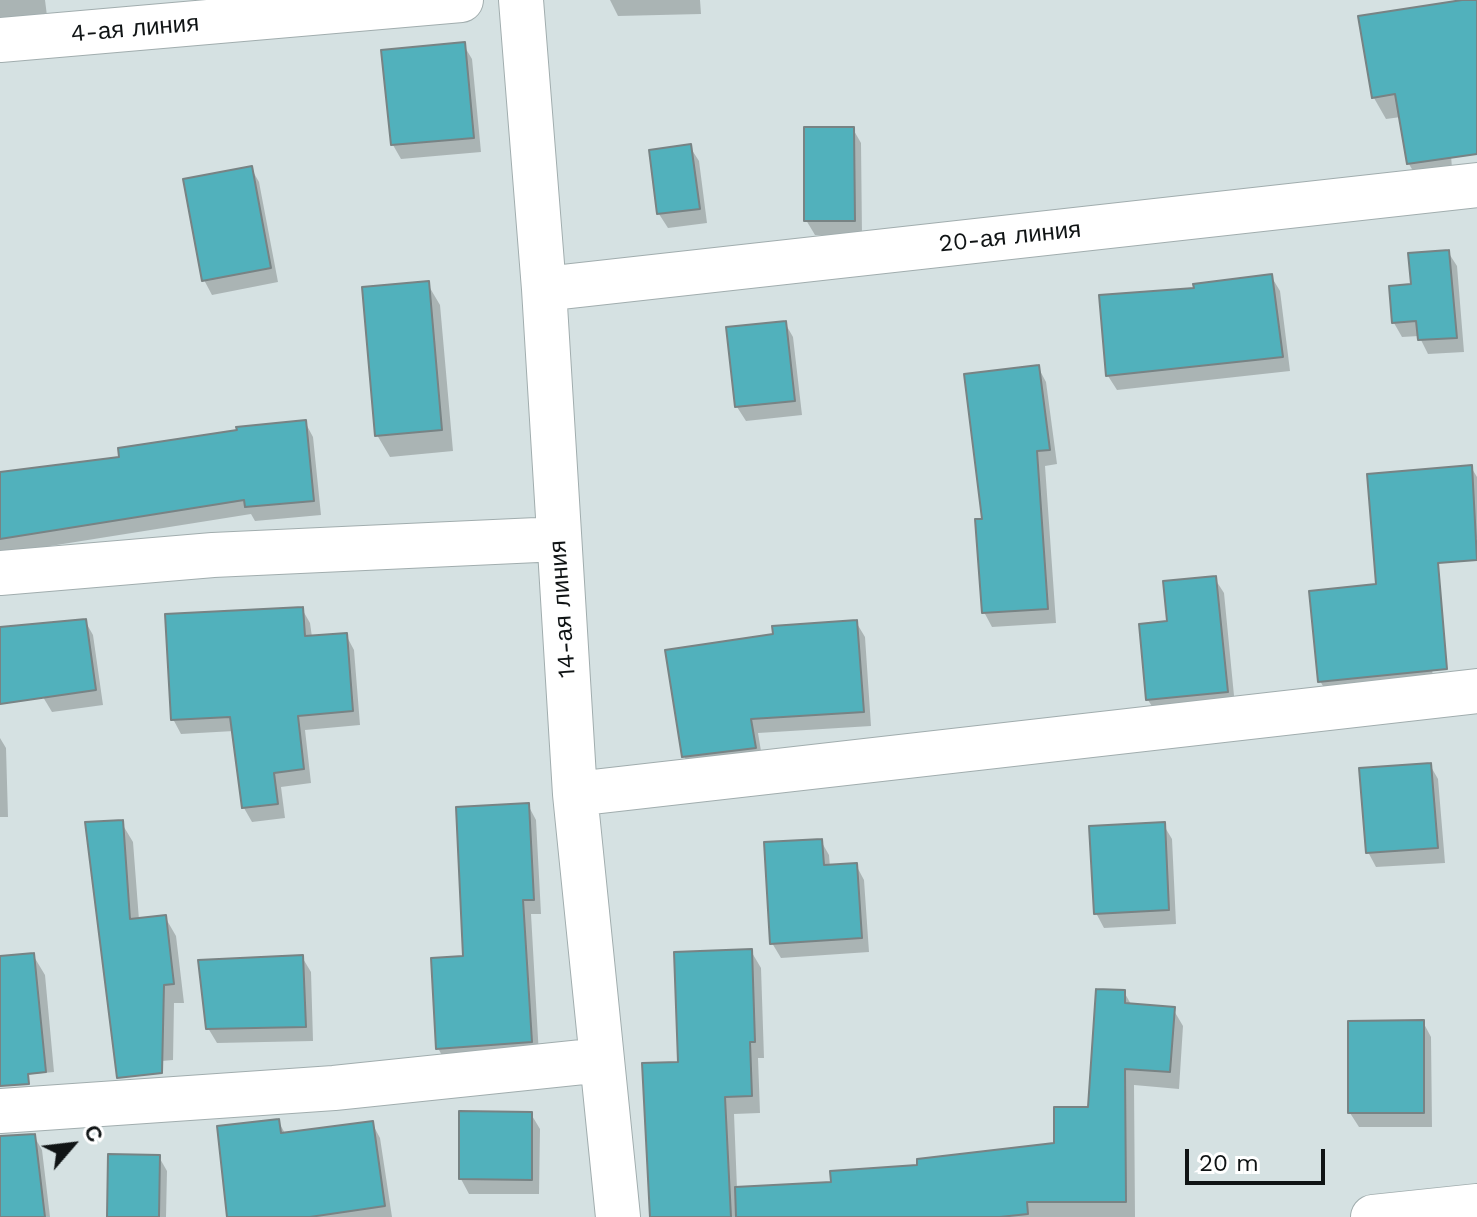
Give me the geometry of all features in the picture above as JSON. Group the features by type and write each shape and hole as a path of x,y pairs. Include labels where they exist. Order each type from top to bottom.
{"street":[{"name":"4-ая линия","path":"0,40 461,0"},
{"name":"14-ая линия","path":"521,0 544,289 575,794 618,1217"},
{"name":"20-ая линия","path":"544,289 1477,185"},
{"path":"0,573 213,555 559,539"},
{"path":"575,794 1477,691"},
{"path":"0,1111 334,1088 602,1060"},
{"path":"1373,1217 1477,1206"}],"building":[{"path":"1477,0 1477,154 1407,164 1395,94 1372,98 1358,16"},
{"path":"465,42 474,138 391,145 381,50"},
{"path":"804,127 854,127 855,221 804,221"},
{"path":"691,144 700,209 657,214 649,150"},
{"path":"252,166 271,268 202,281 183,179"},
{"path":"1449,250 1457,338 1418,340 1416,321 1392,323 1389,286 1411,284 1408,253"},
{"path":"1272,274 1283,357 1106,376 1099,295 1194,288 1193,284"},
{"path":"429,281 442,430 375,436 362,287"},
{"path":"786,321 795,401 735,407 726,327"},
{"path":"1039,365 1050,450 1037,451 1048,609 982,613 975,519 982,519 964,374"},
{"path":"306,420 314,501 245,507 244,500 0,539 0,472 119,457 118,448 237,430 236,427"},
{"path":"1472,465 1477,560 1438,563 1447,669 1318,682 1309,591 1376,584 1367,474"},
{"path":"1216,576 1228,692 1146,700 1139,624 1167,621 1163,581"},
{"path":"303,607 305,636 347,633 353,711 298,716 304,769 274,773 278,804 242,808 230,717 171,720 165,614"},
{"path":"86,619 96,690 0,704 0,627"},
{"path":"857,620 864,712 751,719 756,748 682,757 665,650 773,634 772,626"},
{"path":"1431,763 1438,848 1366,853 1359,768"},
{"path":"529,803 534,900 523,900 532,1042 436,1049 431,958 463,956 456,807"},
{"path":"123,820 130,919 166,915 174,984 164,985 162,1073 117,1078 85,822"},
{"path":"1165,822 1169,910 1094,914 1089,826"},
{"path":"822,839 824,865 857,863 862,938 770,944 764,842"},
{"path":"752,949 755,1042 750,1042 752,1096 725,1097 731,1217 650,1217 642,1063 678,1062 674,952"},
{"path":"34,953 46,1072 28,1074 29,1084 0,1086 0,956"},
{"path":"303,955 306,1027 206,1029 198,960"},
{"path":"1096,989 1125,990 1125,1003 1175,1007 1170,1072 1125,1069 1126,1202 1027,1202 1028,1214 1000,1217 736,1217 735,1187 831,1182 830,1171 917,1165 917,1159 1054,1143 1054,1107 1088,1107"},
{"path":"1424,1020 1424,1113 1348,1113 1348,1021"},
{"path":"459,1111 532,1112 532,1180 459,1179"},
{"path":"279,1119 281,1133 373,1121 385,1206 310,1217 227,1217 217,1126"},
{"path":"35,1134 45,1217 0,1217 0,1136"},
{"path":"108,1154 160,1155 159,1217 107,1217"}]}
